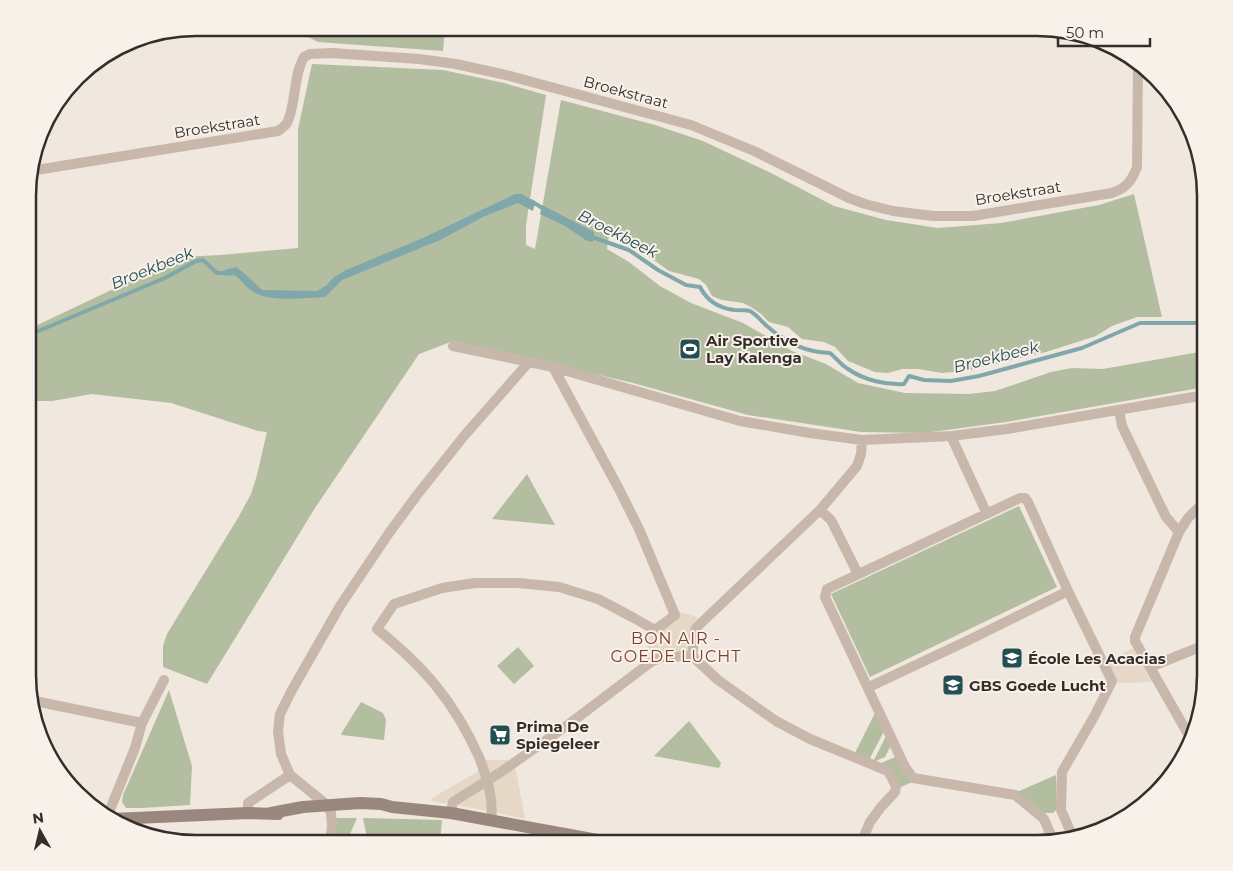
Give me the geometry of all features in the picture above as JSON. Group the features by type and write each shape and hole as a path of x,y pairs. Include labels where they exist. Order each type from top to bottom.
{"main road":[{"path":"128,819 248,813 304,816 329,809 382,810 392,807 450,813 566,834"}],"street":[{"name":"Broekstraat","path":"39,169 278,130 285,126 288,121 294,89 304,57 310,54 332,53 438,61 506,75 691,125 754,151 838,194 865,204 893,211 933,216 973,216 1121,190 1131,181 1136,166 1138,72"},
{"path":"453,346 553,367 740,421 862,440 951,436 1007,429 1196,397"},
{"path":"331,834 332,826 329,809 290,775 281,754 278,731 280,714 306,665 356,581 417,495 464,436 529,362"},
{"path":"491,821 492,809 488,779 469,736 454,709 431,679 403,650 377,629 394,604 442,588 474,583 518,582 559,587 598,600 648,627 657,629 675,615 619,489 553,367"},
{"path":"1119,410 1122,426 1166,517 1179,532"},
{"path":"951,436 987,514"},
{"path":"694,658 695,630 820,510 856,466 862,454 862,440"},
{"path":"1050,834 1044,818 1015,795 913,778 905,767 825,597 828,589 1020,498 1025,498 1112,681 1062,772 1061,810 1070,831"},
{"path":"820,510 831,520 858,574"},
{"path":"1186,731 1135,641 1135,637 1179,532 1196,510"},
{"path":"868,687 1068,591"},
{"path":"1150,667 1196,648"},
{"path":"450,813 453,802 501,772 562,729 651,662 662,657 694,658 718,680 776,721 810,739 888,772 896,786 896,792 881,807 870,822 865,835"},
{"path":"110,809 135,748 142,722 164,680"},
{"path":"39,702 142,722"},
{"path":"248,813 248,802 290,775"}],"green space":[{"path":"444,36 443,51 318,42 308,37"},
{"path":"312,64 443,70 504,83 546,95 526,225 526,245 535,249 561,100 655,125 703,141 769,172 834,206 886,220 938,228 1001,223 1099,205 1134,194 1162,317 1137,317 1112,326 1096,336 1046,352 965,371 942,373 918,369 902,369 888,373 875,372 848,361 835,347 824,342 802,339 788,327 769,322 761,314 743,303 722,300 712,296 706,285 699,279 669,271 620,238 609,235 607,249 629,262 660,286 691,303 743,323 792,351 826,364 858,383 905,393 969,394 995,391 1051,372 1072,368 1103,369 1196,353 1196,389 1006,422 924,433 861,432 748,415 633,383 453,341 419,354 315,508 207,684 163,667 163,646 167,634 251,494 267,432 258,431 171,403 92,394 52,401 36,401 36,326 181,257 298,248 298,129"},
{"path":"527,474 555,525 492,519"},
{"path":"1019,506 1057,587 870,677 831,594"},
{"path":"518,647 534,666 514,684 497,666"},
{"path":"169,690 192,766 190,805 126,808 122,802 123,795"},
{"path":"361,702 383,713 386,720 384,740 341,734"},
{"path":"876,711 885,729 869,760 854,755"},
{"path":"689,721 721,763 719,768 654,756"},
{"path":"887,734 892,743 885,757 873,762"},
{"path":"898,756 912,782 899,788 893,773 879,764"},
{"path":"1056,775 1057,809 1053,813 1044,813 1017,792"},
{"path":"335,818 357,818 350,834 333,834"},
{"path":"363,818 442,820 441,834 366,834"}],"shaded area":[{"path":"674,611 695,616 701,623 697,660 651,662 648,655 648,627"},
{"path":"1133,648 1152,682 1118,683 1107,661"},
{"path":"484,760 509,760 516,770 525,819 431,801 432,798 477,772"}],"water":[{"path":"515,194 522,194 535,202 533,211 518,203 485,216 440,240 342,280 325,297 270,298 252,291 234,275 225,276 225,270 236,267 262,290 317,291 346,270 423,238"},
{"path":"542,205 594,232 593,242 587,241 565,226 540,214"}],"waterway":[{"name":"Broekbeek","path":"531,201 544,209"},
{"name":"Broekbeek","path":"589,236 629,250 658,270 686,285 700,287 706,296 718,306 750,311 775,333 789,342 804,349 830,353 843,366 854,373 882,383 904,384 909,376 924,380 951,381 979,376 1082,348 1140,323 1196,323"},
{"name":"Broekbeek","path":"36,332 165,278 196,261 203,260 217,273 228,273"}],"place":[{"name":"Air Sportive Lay Kalenga","path":"690,349"},
{"name":"École Les Acacias","path":"1012,658"},
{"name":"GBS Goede Lucht","path":"953,685"},
{"name":"Prima De Spiegeleer","path":"500,735"}],"district":[{"name":"BON AIR - GOEDE LUCHT","path":"676,647"}]}
